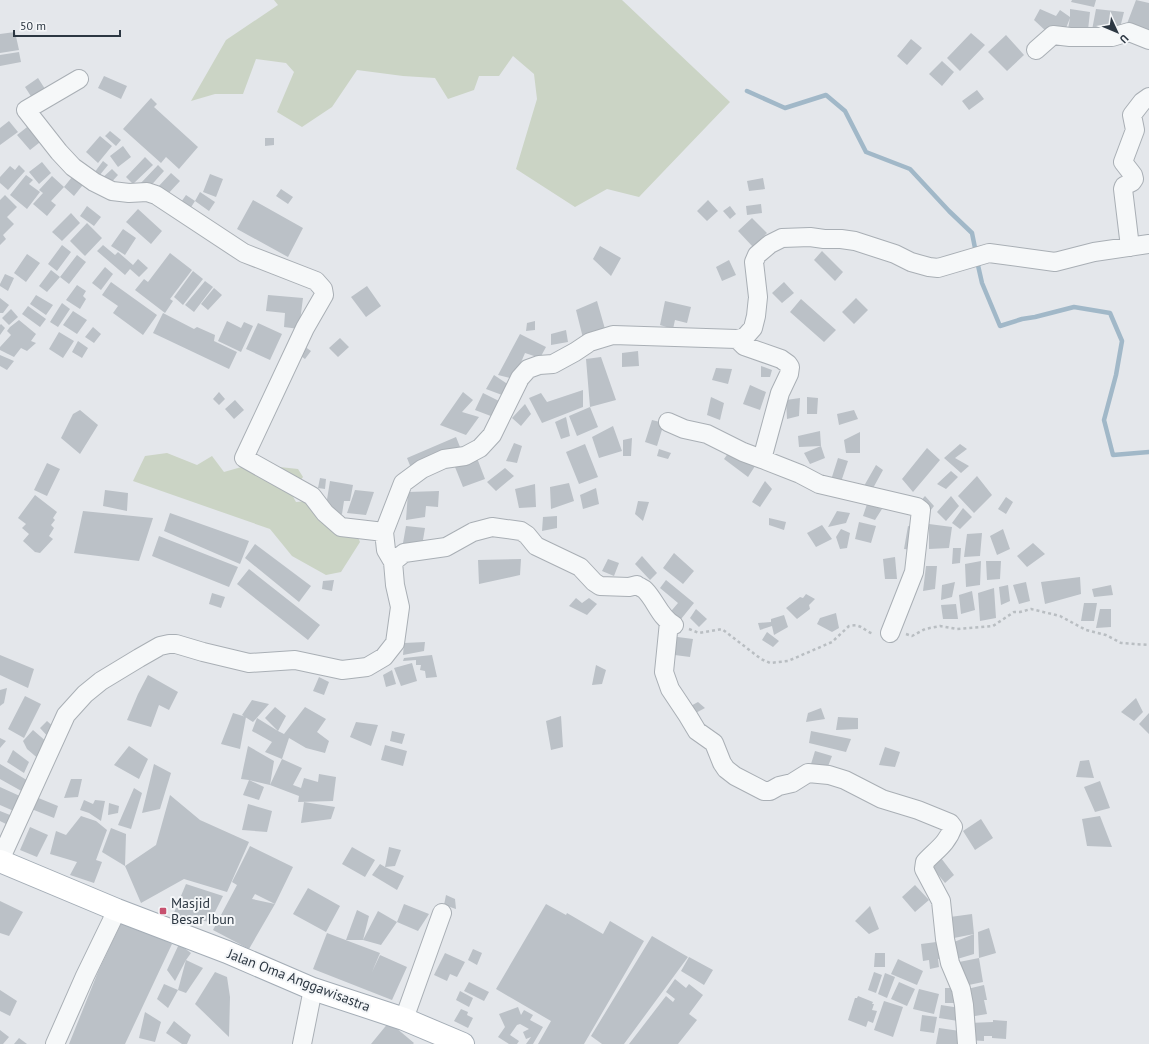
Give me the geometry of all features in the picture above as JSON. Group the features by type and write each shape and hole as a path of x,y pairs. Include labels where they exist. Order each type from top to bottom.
{"main road":[{"name":"Jalan Oma Anggawisastra","path":"0,861 117,910 226,952 313,989 404,1020 463,1044"}],"street":[{"path":"1036,50 1053,35 1070,37 1112,37 1129,32 1149,40"},
{"path":"79,79 26,110 59,152 73,167 94,182 112,191 129,193 147,192 156,195 244,254 316,281 323,288 324,295 305,328 244,458 312,496 325,513 341,527 384,532"},
{"path":"1130,247 1123,189 1124,186 1132,182 1134,178 1123,162 1135,130 1132,114 1142,102 1149,97"},
{"path":"0,861 66,715 84,694 160,646 176,644 203,652 249,662 295,660 342,670 367,668 384,657 395,643 400,607 395,585 393,562 386,550 384,532 403,483 422,469 444,459 465,456 480,448 492,435 520,378 528,369 539,365 553,364 590,342 613,334 737,339 745,337 753,328 756,316 758,297 754,262 757,255 770,244 782,238 810,237 848,240 888,252 929,268 948,266 989,253 1055,262 1094,252 1149,244"},
{"path":"737,339 744,346 781,359 790,367 789,374 780,393 762,459"},
{"path":"668,422 684,429 707,434 743,452 805,476 819,484 920,508 921,512 914,572 890,633"},
{"path":"393,562 404,553 446,547 473,532 492,527 522,531 536,546 580,567 594,582 600,586 629,587 637,585 645,590 671,623 664,672 666,682 674,698 688,716 694,728 714,743 722,763 726,769 735,776 764,791 770,791 808,774 829,775 845,780 882,799 912,808 950,823 953,827 950,835 944,844 925,862 924,869 941,901 945,939 949,957 962,989 967,1044"},
{"path":"56,1044 85,976 117,910"},
{"path":"404,1020 442,912"},
{"path":"302,1044 313,989"}],"green space":[{"path":"274,0 622,0 730,102 639,197 607,189 575,207 516,169 537,99 534,74 513,56 499,76 479,76 474,90 448,99 435,78 403,76 357,70 332,107 302,127 277,112 294,72 286,63 256,59 243,94 215,94 191,101 226,40 278,5"},
{"path":"167,453 197,465 212,456 224,472 252,464 298,469 303,477 291,493 296,502 320,500 357,535 360,542 341,572 326,575 292,556 270,529 133,481 145,456"}],"building":[{"path":"1072,0 1096,0 1094,7 1071,2"},
{"path":"1136,0 1149,3 1149,35 1125,29"},
{"path":"1040,9 1056,16 1060,10 1070,17 1070,9 1090,12 1088,30 1068,29 1070,18 1064,33 1048,33 1034,20"},
{"path":"1096,9 1124,12 1119,32 1092,30"},
{"path":"15,32 19,50 0,53 0,34"},
{"path":"971,33 985,45 960,71 947,58"},
{"path":"1006,35 1024,55 1007,71 988,52"},
{"path":"911,39 922,48 907,65 897,56"},
{"path":"19,52 21,62 0,66 0,55"},
{"path":"942,61 954,72 942,86 929,74"},
{"path":"104,76 127,86 121,99 98,88"},
{"path":"38,78 47,92 34,101 25,87"},
{"path":"977,90 984,99 969,110 962,101"},
{"path":"151,98 157,104 154,107 198,147 179,169 166,157 161,163 123,129"},
{"path":"9,121 18,132 0,145 0,128"},
{"path":"31,124 44,139 30,150 17,135"},
{"path":"110,131 121,140 116,146 105,136"},
{"path":"100,136 112,146 98,163 86,152"},
{"path":"265,138 274,138 274,145 265,146"},
{"path":"123,146 131,157 118,167 110,156"},
{"path":"145,157 153,165 133,184 126,177"},
{"path":"103,161 108,165 99,176 94,173"},
{"path":"42,162 51,173 39,184 29,172"},
{"path":"19,165 25,171 8,190 0,183 0,177 10,166 15,170"},
{"path":"158,165 164,171 147,190 140,184"},
{"path":"112,169 118,175 107,187 100,180"},
{"path":"76,172 86,181 74,196 64,187"},
{"path":"171,173 180,181 166,196 157,188"},
{"path":"210,174 223,179 216,197 203,192"},
{"path":"26,175 33,180 29,184 40,192 27,209 10,195"},
{"path":"52,176 64,187 51,201 56,205 47,216 33,204 43,193 39,190"},
{"path":"763,178 765,189 749,191 747,181"},
{"path":"281,189 293,197 288,204 276,196"},
{"path":"200,192 215,202 209,211 195,201"},
{"path":"5,195 17,207 7,217 14,224 3,235 6,239 0,245 0,200"},
{"path":"186,195 195,201 188,212 179,205"},
{"path":"253,200 303,228 288,257 237,229"},
{"path":"708,200 718,211 707,221 697,211"},
{"path":"761,204 762,213 747,215 746,206"},
{"path":"87,206 101,217 94,226 80,216"},
{"path":"730,206 736,214 730,219 723,211"},
{"path":"138,209 162,231 151,244 126,222"},
{"path":"71,213 80,223 62,241 52,232"},
{"path":"752,218 767,233 753,247 738,231"},
{"path":"87,223 102,238 85,256 70,241"},
{"path":"123,229 136,238 125,255 111,246"},
{"path":"62,245 71,252 57,271 48,264"},
{"path":"103,245 115,255 118,252 133,265 138,259 148,268 139,277 130,269 125,275 97,251"},
{"path":"600,246 621,258 611,276 593,259"},
{"path":"822,251 843,272 835,281 814,260"},
{"path":"170,253 192,270 170,299 173,301 165,313 135,290 144,279 148,282"},
{"path":"27,254 40,263 26,282 14,273"},
{"path":"77,255 86,262 69,284 60,277"},
{"path":"729,260 736,275 722,281 716,267"},
{"path":"105,267 113,274 101,290 92,283"},
{"path":"51,270 60,277 47,292 39,286"},
{"path":"193,271 203,279 183,305 174,297"},
{"path":"5,274 14,278 8,291 0,286"},
{"path":"205,281 213,287 194,312 185,305"},
{"path":"111,282 157,315 143,335 113,313 118,306 102,295"},
{"path":"784,282 794,293 782,303 772,293"},
{"path":"77,285 86,291 83,296 86,299 80,309 66,300"},
{"path":"367,286 381,306 366,317 351,297"},
{"path":"214,288 222,295 208,310 201,304"},
{"path":"36,295 53,305 46,315 30,304"},
{"path":"268,295 303,298 299,329 284,327 285,313 266,311"},
{"path":"0,298 9,305 3,313 0,313"},
{"path":"856,298 868,310 854,324 842,312"},
{"path":"801,299 836,330 824,342 790,312"},
{"path":"597,301 605,329 583,338 576,310"},
{"path":"665,301 691,307 687,323 675,320 673,329 660,325"},
{"path":"62,303 70,309 58,327 50,322"},
{"path":"28,306 46,319 40,327 22,314"},
{"path":"11,309 18,317 9,325 2,318"},
{"path":"73,311 87,320 77,334 63,325"},
{"path":"163,313 194,329 197,327 215,335 214,341 237,352 229,369 153,333"},
{"path":"19,320 36,334 31,341 36,343 27,351 21,348 14,357 0,350 0,347 11,335 7,331"},
{"path":"227,321 241,328 244,322 253,326 241,352 218,341"},
{"path":"535,321 535,330 526,331 527,323"},
{"path":"258,323 282,334 270,360 246,349"},
{"path":"1,324 5,328 0,335 0,325"},
{"path":"93,327 101,334 94,343 85,337"},
{"path":"566,330 568,342 551,345 551,334"},
{"path":"59,332 74,341 63,358 49,349"},
{"path":"520,334 546,347 540,358 525,353 514,379 498,375"},
{"path":"340,338 349,347 338,357 329,348"},
{"path":"78,341 88,348 82,358 72,352"},
{"path":"304,346 311,351 305,359 298,354"},
{"path":"638,351 639,366 622,367 622,353"},
{"path":"0,355 14,361 7,370 0,366"},
{"path":"601,357 616,400 590,407 586,359"},
{"path":"761,366 772,370 770,377 761,377"},
{"path":"716,368 732,369 728,384 712,380"},
{"path":"494,375 509,385 502,395 486,389"},
{"path":"750,385 766,392 760,410 743,404"},
{"path":"583,390 583,407 542,423 529,398 541,393 547,402"},
{"path":"219,392 225,399 219,405 213,399"},
{"path":"463,392 473,400 462,412 479,417 466,435 440,425"},
{"path":"483,393 499,401 496,418 475,410"},
{"path":"711,397 724,403 720,420 707,415"},
{"path":"807,397 818,398 817,414 807,414"},
{"path":"800,398 799,416 787,419 786,400"},
{"path":"235,400 244,410 234,419 225,409"},
{"path":"525,404 531,414 521,426 512,418"},
{"path":"590,407 598,427 577,436 569,416"},
{"path":"80,410 98,425 80,454 61,438 73,414"},
{"path":"854,410 858,419 839,425 837,414"},
{"path":"566,417 570,436 561,439 555,422"},
{"path":"652,420 664,423 657,446 645,442"},
{"path":"613,426 622,451 599,458 592,437"},
{"path":"820,431 821,446 799,447 798,436"},
{"path":"860,432 860,453 846,453 844,440"},
{"path":"456,437 460,447 411,468 407,458"},
{"path":"632,438 631,456 623,456 623,440"},
{"path":"514,443 522,446 517,463 506,461"},
{"path":"585,444 598,477 579,484 566,452"},
{"path":"960,444 967,449 955,458 969,466 961,473 944,458"},
{"path":"821,446 825,458 810,464 804,453"},
{"path":"927,448 940,460 913,492 902,479"},
{"path":"659,449 671,453 668,459 657,456"},
{"path":"729,452 757,463 748,477 724,459"},
{"path":"477,458 485,479 463,487 455,467"},
{"path":"838,458 848,461 842,479 831,480"},
{"path":"47,463 60,469 47,496 34,490"},
{"path":"876,465 883,470 872,490 864,486"},
{"path":"505,468 514,476 496,491 487,482"},
{"path":"951,471 958,477 946,489 937,484"},
{"path":"977,476 992,495 974,513 958,496"},
{"path":"320,478 326,479 325,489 318,488"},
{"path":"330,481 353,485 350,501 344,501 342,514 325,512"},
{"path":"765,481 772,489 760,507 752,502"},
{"path":"569,483 574,501 551,509 550,487"},
{"path":"535,484 536,507 519,508 515,489"},
{"path":"596,488 599,504 583,509 580,495"},
{"path":"105,490 128,493 127,511 103,506"},
{"path":"355,490 374,492 366,515 347,513"},
{"path":"439,491 438,507 426,506 425,517 406,520 408,492"},
{"path":"35,495 57,512 53,518 55,520 51,525 54,528 49,536 53,539 40,553 35,552 23,541 29,534 22,528 26,524 18,518"},
{"path":"925,496 934,506 927,515 918,504"},
{"path":"951,496 959,506 946,521 937,512"},
{"path":"1006,497 1013,502 1006,514 998,509"},
{"path":"638,501 649,502 643,521 635,514"},
{"path":"867,504 882,509 875,520 863,516"},
{"path":"963,508 972,517 960,529 952,523"},
{"path":"83,511 153,518 139,561 74,553"},
{"path":"837,511 850,513 846,523 828,527"},
{"path":"170,513 249,541 240,564 164,531"},
{"path":"557,516 557,528 542,531 543,517"},
{"path":"769,518 786,522 784,530 769,525"},
{"path":"859,522 876,526 871,543 855,539"},
{"path":"929,524 952,527 949,548 929,549"},
{"path":"822,525 832,539 816,547 807,533"},
{"path":"406,526 425,528 422,546 403,543"},
{"path":"908,526 916,528 913,550 904,549"},
{"path":"841,529 850,533 847,548 840,549 836,537"},
{"path":"1003,529 1010,549 997,555 990,536"},
{"path":"982,533 980,556 964,557 967,534"},
{"path":"159,536 238,567 229,587 152,556"},
{"path":"1033,543 1045,554 1027,567 1017,556"},
{"path":"255,544 311,586 299,602 245,558"},
{"path":"953,548 961,548 960,563 952,564"},
{"path":"674,553 694,571 683,584 663,568"},
{"path":"642,556 657,573 650,580 635,564"},
{"path":"895,557 897,579 885,579 883,559"},
{"path":"521,559 520,575 479,584 478,560"},
{"path":"608,559 619,563 614,576 602,571"},
{"path":"981,561 980,585 966,587 965,564"},
{"path":"986,561 1001,561 1000,579 987,580"},
{"path":"926,566 937,566 935,589 923,591"},
{"path":"249,569 320,625 308,640 237,584"},
{"path":"1080,577 1081,594 1045,604 1041,582"},
{"path":"334,580 332,591 322,589 323,581"},
{"path":"666,580 694,603 677,624 667,616 678,603 660,588"},
{"path":"955,582 952,597 941,600 942,585"},
{"path":"1026,582 1030,601 1019,604 1013,585"},
{"path":"1008,585 1010,601 1001,605 999,587"},
{"path":"1111,585 1113,595 1094,597 1092,589"},
{"path":"994,588 996,618 980,621 978,593"},
{"path":"972,591 975,610 961,614 959,595"},
{"path":"212,593 225,597 221,608 209,604"},
{"path":"806,594 815,599 809,605 810,609 797,619 786,608 800,597 803,598"},
{"path":"576,598 582,603 589,598 597,604 587,615 569,606"},
{"path":"1084,603 1097,603 1094,621 1081,621"},
{"path":"956,604 958,619 943,619 941,605"},
{"path":"696,609 707,619 699,627 690,618"},
{"path":"1100,609 1111,609 1111,627 1096,628"},
{"path":"836,613 839,628 832,632 817,624 820,618"},
{"path":"784,615 788,627 774,635 772,626 760,630 758,623 771,622 771,619"},
{"path":"767,632 779,641 773,647 762,640"},
{"path":"670,636 693,639 690,657 667,654"},
{"path":"425,642 424,651 403,655 404,643"},
{"path":"0,655 34,669 28,688 0,675"},
{"path":"432,655 437,677 426,678 425,671 420,670 421,665 416,665 416,660 403,661 404,658"},
{"path":"412,663 417,681 401,686 394,668"},
{"path":"596,665 606,670 602,684 592,685"},
{"path":"392,670 396,684 386,687 383,675"},
{"path":"148,675 178,692 169,710 159,705 151,727 127,720"},
{"path":"319,677 329,682 324,695 313,691"},
{"path":"7,688 4,703 0,706 0,690"},
{"path":"25,696 41,704 24,738 8,729"},
{"path":"1136,698 1143,712 1134,721 1121,712"},
{"path":"252,700 269,704 253,722 242,715"},
{"path":"698,702 705,708 690,716 685,709"},
{"path":"275,707 286,716 278,731 265,718"},
{"path":"305,707 326,719 317,732 329,741 325,753 306,748 289,738 282,759 265,752 272,742 252,731 257,718 284,734"},
{"path":"821,708 825,719 806,722 808,713"},
{"path":"233,713 246,717 240,749 221,744"},
{"path":"1149,713 1149,734 1139,724"},
{"path":"561,716 563,747 551,750 546,721"},
{"path":"838,717 858,718 858,729 836,730"},
{"path":"47,721 56,729 50,739 40,728"},
{"path":"356,722 378,725 371,746 350,737"},
{"path":"33,730 48,743 41,761 27,749 23,741"},
{"path":"392,731 405,734 402,744 390,741"},
{"path":"811,731 851,739 846,752 809,743"},
{"path":"0,738 6,741 0,748"},
{"path":"385,745 407,751 403,766 381,760"},
{"path":"129,746 148,759 139,779 114,765"},
{"path":"248,746 274,761 270,785 241,779"},
{"path":"885,747 900,752 895,767 879,765"},
{"path":"13,750 29,762 24,773 7,762"},
{"path":"815,751 832,756 827,769 811,764"},
{"path":"282,759 302,768 293,785 301,788 304,778 318,782 319,774 336,777 333,801 298,802 299,796 270,785"},
{"path":"1089,760 1094,778 1076,777 1080,761"},
{"path":"0,764 30,782 25,793 0,779"},
{"path":"154,764 171,773 160,809 142,813"},
{"path":"71,779 82,779 78,797 64,798"},
{"path":"249,780 264,787 259,800 243,795"},
{"path":"1100,781 1110,808 1095,812 1084,787"},
{"path":"0,787 22,797 16,812 0,805"},
{"path":"134,788 142,793 131,829 118,825"},
{"path":"170,795 200,820 249,842 227,892 184,879 141,903 125,866 156,845"},
{"path":"36,797 58,806 54,818 29,808"},
{"path":"84,800 93,804 95,800 105,801 101,821 89,813 80,810"},
{"path":"304,802 335,807 331,819 301,823"},
{"path":"109,803 119,806 118,813 108,815"},
{"path":"248,804 272,811 267,832 242,830"},
{"path":"0,811 15,817 10,826 0,821"},
{"path":"81,816 96,821 107,830 96,860 102,862 94,883 70,875 77,862 50,854 56,831 66,835"},
{"path":"1100,816 1112,847 1087,846 1082,819"},
{"path":"981,819 993,838 975,850 963,831"},
{"path":"30,827 48,835 37,857 20,850"},
{"path":"111,828 126,834 125,866 102,852"},
{"path":"250,846 293,867 275,904 249,949 213,930 237,885 232,882","holes":["255,894 275,904 252,899"]},
{"path":"352,847 375,860 365,877 342,864"},
{"path":"389,847 401,850 395,866 385,867"},
{"path":"941,858 954,875 945,883 931,866"},
{"path":"380,864 404,876 397,890 372,875"},
{"path":"186,884 223,896 210,922 173,915"},
{"path":"915,885 929,900 915,912 902,897"},
{"path":"308,888 340,906 326,932 293,914"},
{"path":"446,895 455,899 456,909 444,905"},
{"path":"0,901 23,912 9,936 0,933"},
{"path":"404,904 429,914 418,931 397,922"},
{"path":"546,904 566,915 567,913 603,934 610,921 644,941 584,1044 538,1044 551,1021 496,989"},
{"path":"870,906 879,929 869,934 855,921"},
{"path":"357,910 369,916 363,940 346,940"},
{"path":"378,911 397,922 381,945 363,940"},
{"path":"972,914 974,934 949,939 950,917"},
{"path":"124,917 172,944 125,1044 69,1044 98,972"},
{"path":"989,928 996,953 979,958 978,932"},
{"path":"327,933 380,953 372,972 380,955 407,967 392,1000 313,969"},
{"path":"974,934 974,954 954,960 954,942"},
{"path":"652,936 688,957 624,1044 602,1044 591,1036"},
{"path":"944,941 946,958 938,959 939,967 930,969 929,960 923,961 921,944"},
{"path":"179,944 191,953 175,981 167,970"},
{"path":"473,949 482,953 477,965 468,960"},
{"path":"445,953 465,962 457,977 450,974 447,981 434,975"},
{"path":"875,953 885,953 885,967 874,967"},
{"path":"689,957 713,970 704,985 681,971"},
{"path":"979,958 983,982 964,986 959,962"},
{"path":"898,959 923,971 917,985 891,974"},
{"path":"186,960 203,968 186,993 178,990"},
{"path":"215,972 227,977 230,997 229,1037 195,1004"},
{"path":"874,972 882,975 876,993 868,990"},
{"path":"885,973 895,977 887,998 878,994"},
{"path":"675,979 686,988 689,984 703,995 689,1014 697,1020 678,1044 629,1044 666,996 673,1002 675,999 666,992"},
{"path":"469,982 489,992 484,1001 464,991"},
{"path":"899,982 915,989 907,1006 891,999"},
{"path":"164,984 178,990 168,1008 157,999"},
{"path":"984,985 987,1000 984,1000 987,1014 969,1017 963,990"},
{"path":"945,988 958,988 958,1003 945,1003"},
{"path":"919,989 939,994 934,1014 913,1009"},
{"path":"0,990 17,1001 10,1016 0,1011"},
{"path":"460,991 473,998 469,1007 456,1000"},
{"path":"858,996 873,1002 872,1004 874,1004 872,1010 877,1011 873,1023 868,1021 866,1027 848,1020 855,998"},
{"path":"884,1001 903,1007 893,1037 874,1030"},
{"path":"941,1005 960,1008 958,1021 939,1018"},
{"path":"518,1007 521,1015 524,1010 533,1015 530,1020 543,1027 533,1044 526,1044 531,1037 526,1039 523,1032 529,1029 520,1024 517,1025 510,1035 519,1041 517,1044 509,1044 498,1037 505,1027 499,1014"},
{"path":"461,1009 468,1012 467,1015 473,1018 468,1028 454,1021"},
{"path":"145,1012 161,1022 155,1042 139,1038"},
{"path":"922,1015 937,1017 934,1033 920,1031"},
{"path":"993,1020 1007,1021 1006,1039 984,1036 984,1041 968,1040 969,1023 993,1022"},
{"path":"174,1021 191,1035 187,1044 182,1044 166,1033"},
{"path":"389,1022 414,1043 371,1044"},
{"path":"939,1028 960,1031 959,1044 936,1044"},
{"path":"0,1030 9,1037 3,1044 0,1044"},
{"path":"19,1038 27,1044 14,1044"}],"waterway":[{"path":"747,91 785,108 826,95 845,111 866,152 910,169 949,211 972,233 976,253"},
{"path":"977,261 982,283 1000,326 1022,319 1074,307 1110,313 1122,341 1116,375 1104,420 1113,455 1149,452"}],"place":[{"name":"Masjid Besar Ibun","path":"163,911"}]}
